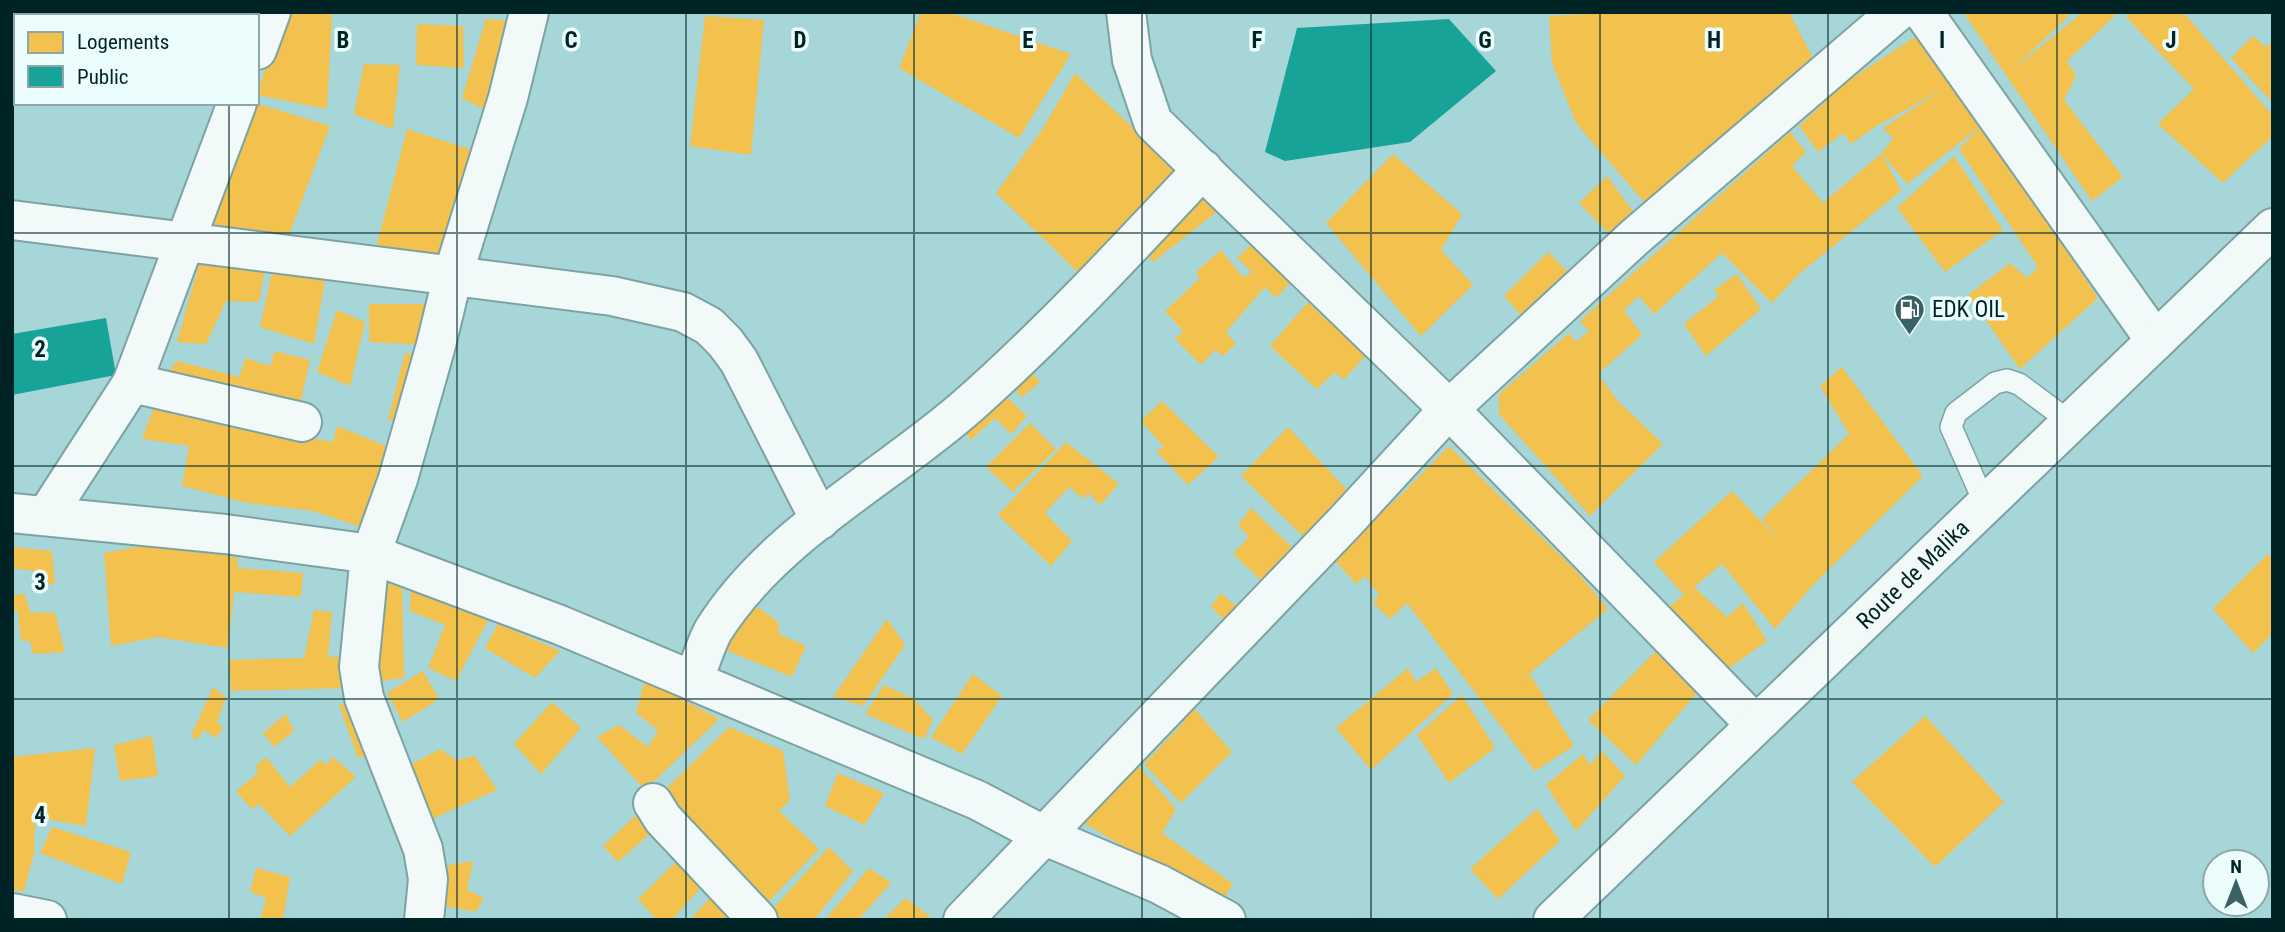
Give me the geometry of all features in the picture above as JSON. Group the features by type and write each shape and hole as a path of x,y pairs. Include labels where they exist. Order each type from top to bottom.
{"street":[{"path":"259,45 271,12"},
{"path":"424,920 428,879 423,849 364,698 359,667 371,554 398,479 453,275 508,98 529,12"},
{"path":"1126,12 1132,60 1153,122 1449,409 1755,724"},
{"path":"963,920 1345,523 1449,409 1636,236 1897,12"},
{"path":"1923,12 2155,340"},
{"path":"29,515 132,383 236,105"},
{"path":"694,681 712,634 744,589 820,520 958,414 1038,344 1203,169"},
{"path":"12,220 612,296 683,312 709,326 739,361 820,520"},
{"name":"Route de Malika","path":"1562,917 1755,724 2273,228"},
{"path":"132,383 302,422"},
{"path":"29,515 225,534 371,554 560,625 977,800 1045,836 1127,869 1226,920"},
{"path":"653,803 663,819 758,920"},
{"path":"12,913 47,920"}],"lane":[{"path":"1985,504 1951,428 1956,413 1995,383 2007,380 2020,384 2070,422"}],"building: Logements":[{"path":"283,12 332,14 327,109 259,95"},
{"path":"921,12 948,12 1071,54 1019,138 899,68"},
{"path":"1630,12 1789,12 1813,58 1733,132 1688,163 1645,203 1576,123 1552,63 1549,16"},
{"path":"1963,12 2073,12 2011,71 2083,12 2119,12 2067,61 2076,76 2064,100 2123,177 2092,201"},
{"path":"2132,12 2183,12 2273,116 2273,136 2223,183 2158,124 2194,89 2126,17"},
{"path":"705,16 764,20 751,155 690,146"},
{"path":"486,19 516,21 497,116 462,98"},
{"path":"417,24 463,26 464,68 416,65"},
{"path":"1918,35 1982,125 1907,184 1882,153 1893,138 1883,128 1943,89 1875,127 1851,144 1843,133 1818,152 1799,126 1845,83"},
{"path":"2253,36 2266,47 2273,40 2273,103 2231,58"},
{"path":"364,64 400,65 393,129 354,114"},
{"path":"1075,73 1186,178 1085,279 996,193 1042,130"},
{"path":"254,105 330,126 286,243 210,229"},
{"path":"1982,125 2098,298 2020,369 1968,295 2010,263 2027,278 2038,267 1959,149"},
{"path":"407,129 481,153 449,259 376,248"},
{"path":"1790,132 1806,152 1792,166 1823,203 1882,153 1901,191 1799,274 1772,303 1722,253 1654,314 1639,296 1624,310 1642,335 1598,374 1618,401 1663,444 1590,516 1499,414 1499,394 1569,333 1576,342 1589,331 1580,321"},
{"path":"1393,154 1462,214 1441,250 1473,285 1421,336 1326,223"},
{"path":"1954,156 2003,230 1945,272 1897,208"},
{"path":"1607,176 1637,217 1612,237 1579,203"},
{"path":"1204,193 1219,210 1153,262 1143,249"},
{"path":"1252,244 1290,283 1276,298 1265,287 1226,332 1236,344 1223,356 1215,350 1201,365 1175,339 1183,331 1165,311 1200,278 1196,272 1221,250 1243,277 1252,272 1237,258"},
{"path":"1548,252 1570,274 1526,321 1504,296"},
{"path":"200,261 265,268 259,302 226,301 206,344 177,342"},
{"path":"273,268 326,274 314,344 260,327"},
{"path":"1737,274 1761,309 1706,356 1684,324 1719,296 1714,290"},
{"path":"1308,302 1327,321 1331,315 1366,355 1344,380 1335,372 1317,389 1270,346"},
{"path":"369,304 430,304 427,345 369,342"},
{"path":"337,310 365,322 350,386 317,372"},
{"path":"275,351 310,360 299,409 167,374 177,361 239,377 246,358 270,366"},
{"path":"405,353 426,355 409,423 388,420"},
{"path":"1028,367 1040,382 1022,397 1008,383"},
{"path":"1842,367 1923,476 1814,584 1775,629 1722,564 1694,587 1727,617 1743,603 1767,641 1725,671 1665,610 1684,595 1654,562 1732,491 1777,538 1762,519 1849,434 1820,386"},
{"path":"998,389 1027,416 1011,434 995,418 971,440 960,427"},
{"path":"157,399 266,430 333,442 337,426 396,450 372,531 314,511 247,503 182,486 189,446 142,439"},
{"path":"1162,401 1219,457 1188,485 1156,451 1164,447 1141,421"},
{"path":"1030,423 1056,449 1013,492 986,467"},
{"path":"1288,427 1349,492 1307,540 1241,476"},
{"path":"1066,442 1119,484 1100,505 1088,493 1084,499 1069,487 1045,513 1072,541 1051,566 998,515"},
{"path":"1449,446 1577,572 1608,609 1519,682 1530,674 1574,746 1535,771 1407,603 1390,619 1373,603 1379,595 1365,576 1356,584 1331,556 1397,499"},
{"path":"1251,508 1295,550 1264,583 1233,554 1249,537 1238,525"},
{"path":"160,543 238,558 237,568 303,573 301,597 234,592 228,648 158,637 111,646 104,553"},
{"path":"12,547 52,551 55,584 42,585 39,572 12,568"},
{"path":"2268,554 2273,560 2273,633 2253,653 2213,609"},
{"path":"373,578 402,582 404,678 373,682"},
{"path":"411,581 488,620 456,681 428,668 445,625 410,611"},
{"path":"1221,593 1242,611 1229,626 1211,606"},
{"path":"25,594 30,612 55,613 65,652 33,654 30,641 21,641 18,611 12,611 12,595"},
{"path":"744,608 759,608 778,622 779,634 806,646 792,677 723,649"},
{"path":"314,610 332,612 328,657 347,656 346,688 231,691 229,660 304,658"},
{"path":"887,619 905,645 863,706 833,697"},
{"path":"498,624 560,651 535,678 485,648"},
{"path":"1656,651 1702,687 1636,765 1588,720"},
{"path":"1408,668 1416,682 1436,668 1453,694 1371,770 1336,728"},
{"path":"423,671 439,699 403,722 387,693"},
{"path":"973,674 1002,696 962,754 931,737"},
{"path":"645,679 719,719 645,790 597,737 619,725 648,747 658,730 636,713"},
{"path":"884,685 914,699 933,720 924,739 865,714"},
{"path":"213,687 226,697 217,722 223,727 217,738 203,730 197,740 191,736"},
{"path":"1462,695 1495,748 1449,783 1417,735"},
{"path":"360,700 379,753 358,758 339,705"},
{"path":"552,702 581,728 541,774 514,744"},
{"path":"1193,707 1232,752 1181,803 1144,764 1184,722 1180,718"},
{"path":"286,714 294,731 274,747 263,733"},
{"path":"1925,716 2004,802 1935,867 1852,782"},
{"path":"729,727 783,751 790,800 779,811 819,849 766,904 659,796"},
{"path":"152,736 158,776 120,781 114,745"},
{"path":"95,748 86,826 35,817 34,853 24,891 12,890 12,757"},
{"path":"440,749 456,760 475,756 497,790 432,819 410,765"},
{"path":"1602,751 1625,776 1576,831 1546,785 1583,754 1590,765"},
{"path":"266,757 290,787 320,760 326,765 333,757 356,777 290,836 259,804 252,809 236,791 258,773 255,767"},
{"path":"1138,765 1176,809 1162,833 1233,884 1220,904 1084,823 1112,787 1117,790"},
{"path":"838,773 884,793 865,825 825,806"},
{"path":"649,803 661,824 618,862 603,846"},
{"path":"1537,809 1560,841 1498,899 1470,869"},
{"path":"52,827 131,852 122,884 40,853"},
{"path":"829,847 853,871 814,920 777,920 770,912"},
{"path":"686,852 708,879 672,920 657,920 638,899"},
{"path":"473,861 467,890 484,898 476,912 444,906 443,866"},
{"path":"256,868 290,877 283,920 260,920 266,898 250,892"},
{"path":"869,868 891,883 858,920 825,920"},
{"path":"716,891 739,920 690,920"},
{"path":"906,898 934,920 883,920"}],"building: Public":[{"path":"1449,19 1496,71 1410,142 1285,161 1265,152 1297,28"},
{"path":"106,318 116,375 12,395 12,334"}],"place":[{"name":"EDK OIL","path":"1909,336"}]}
